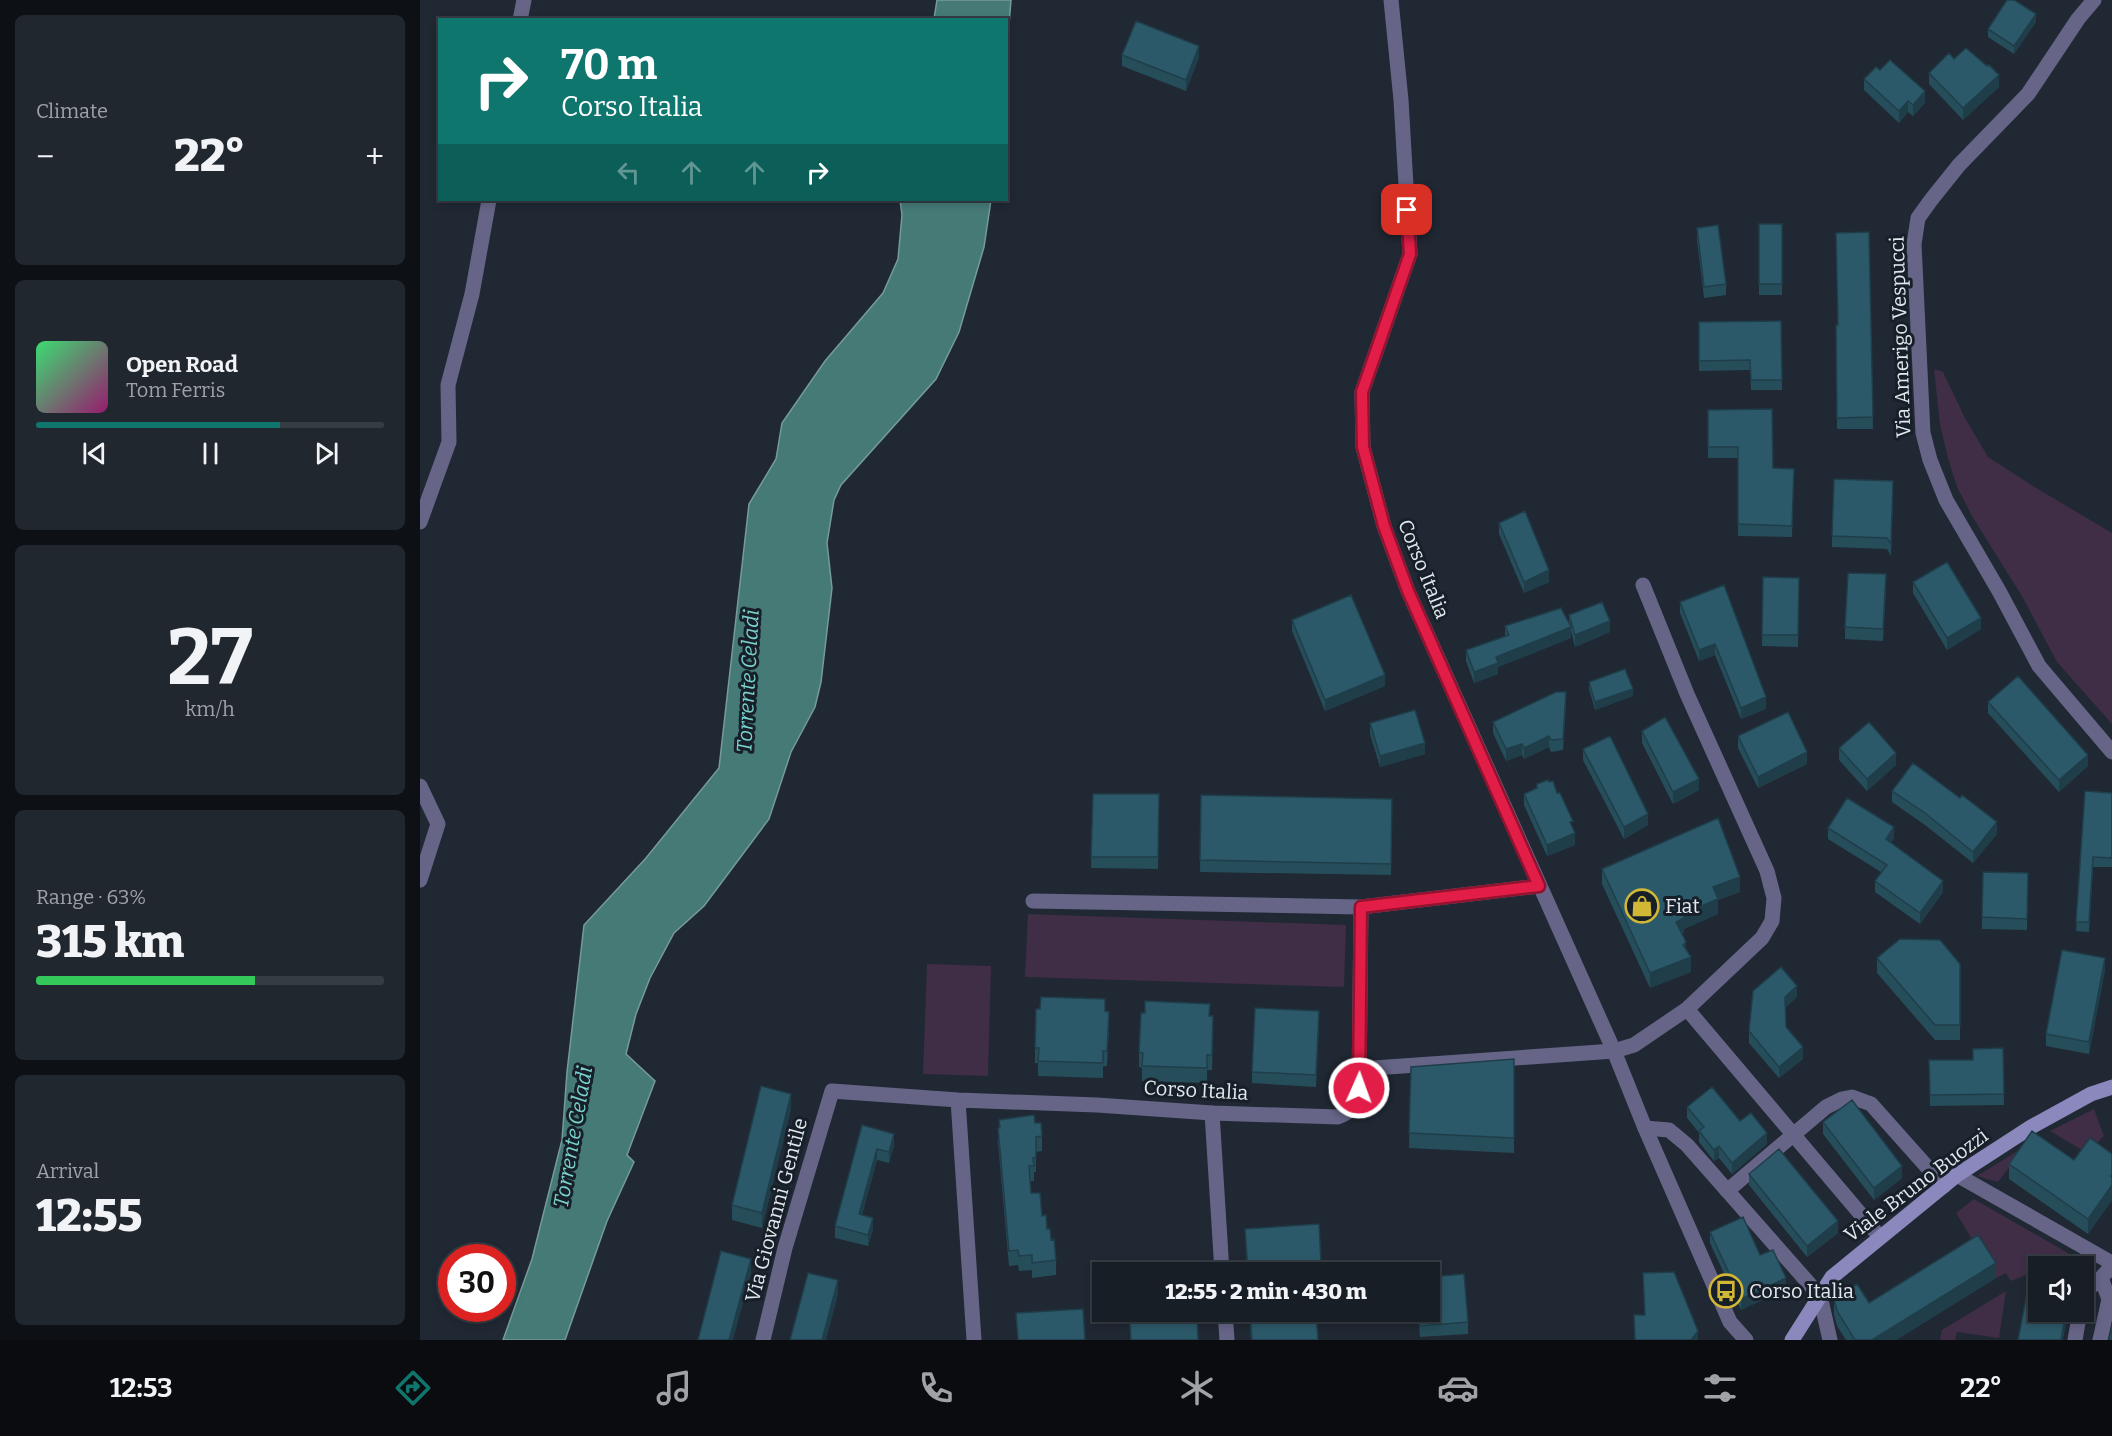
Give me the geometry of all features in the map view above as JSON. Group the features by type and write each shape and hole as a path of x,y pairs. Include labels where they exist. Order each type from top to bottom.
{"main road":[{"name":"Viale Bruno Buozzi","path":"1796,1333 1832,1277 1957,1175 2031,1127 2091,1094 2112,1087"},
{"path":"1781,1340 1796,1333"}],"street":[{"path":"520,18 524,0"},
{"name":"Corso Italia","path":"1391,0 1401,100 1410,254 1362,392 1363,447 1384,526 1408,591 1614,1051 1645,1128 1730,1322"},
{"name":"Via Amerigo Vespucci","path":"2094,0 2078,19 2028,94 1959,165 1931,200 1918,218 1914,244 1923,433 1930,460 1946,500 2039,666 2112,752"},
{"path":"420,522 449,442 448,385 472,294 489,201"},
{"path":"1360,1069 1614,1051 1634,1045 1686,1009 1762,938 1772,921 1774,898 1767,871 1687,694 1643,585"},
{"path":"420,786 438,824 420,880"},
{"path":"1033,901 1361,907 1539,886"},
{"name":"Corso Italia","path":"832,1091 1212,1113 1338,1117 1347,1114 1357,1103 1360,1069 1361,907"},
{"path":"1686,1009 1880,1237"},
{"name":"Via Giovanni Gentile","path":"763,1340 784,1248 832,1091"},
{"path":"1727,1191 1826,1107 1852,1097 1862,1099 1878,1110 1944,1186"},
{"path":"958,1100 974,1340"},
{"path":"1212,1113 1221,1262"},
{"path":"1645,1128 1669,1130 1687,1145 1820,1296 1830,1340"},
{"path":"1957,1175 2112,1264 2094,1284"},
{"path":"2100,1340 2109,1299 2101,1278"},
{"path":"1226,1322 1227,1340"},
{"path":"1730,1322 1730,1340"},
{"path":"1730,1322 1746,1340"},
{"path":"2074,1340 2078,1322"}],"shaded area":[{"path":"1934,369 1943,372 1965,418 1988,457 2112,533 2112,724 2057,662 2023,598 1972,516 1957,487 1940,425"},
{"path":"1028,914 1346,925 1344,987 1025,977"},
{"path":"927,964 991,966 988,1076 923,1074"},
{"path":"2094,1109 2104,1136 2087,1153 2050,1131"},
{"path":"2024,1147 1998,1182 1977,1176"},
{"path":"1974,1199 2068,1253 2069,1256 2028,1256 2028,1274 2011,1281 2006,1273 1996,1278 1956,1213"},
{"path":"2006,1291 1999,1338 1957,1332 1955,1340 1940,1340 1942,1330"}],"water":[{"path":"937,0 1011,0 1008,37 1008,18 934,18"},
{"name":"Torrente Celadi","path":"900,201 991,201 984,247 959,332 936,379 841,485 834,500 827,543 832,588 821,682 815,707 791,752 769,819 704,906 674,933 650,978 636,1014 626,1054 655,1081 627,1155 634,1162 607,1221 565,1340 503,1340 509,1322 516,1322 516,1304 532,1259 562,1140 567,1072 584,925 646,858 719,768 749,504 776,459 782,423 825,361 883,293 898,259 902,215"}],"building":[{"path":"2007,0 2014,0 2036,14 2014,46 1988,29"},
{"path":"1136,21 1199,46 1186,80 1122,55"},
{"path":"1966,48 1999,75 1963,108 1929,73 1949,53 1954,59"},
{"path":"1890,60 1925,91 1913,105 1908,101 1899,111 1864,79 1876,67 1880,70"},
{"path":"1759,224 1782,224 1782,284 1759,284"},
{"path":"1718,225 1726,284 1704,287 1697,228"},
{"path":"1869,232 1873,417 1837,418 1836,233"},
{"path":"1781,321 1782,380 1751,380 1750,360 1699,361 1699,322"},
{"path":"1772,409 1773,468 1794,469 1792,526 1738,524 1738,447 1708,447 1708,410"},
{"path":"1834,479 1893,481 1891,544 1887,538 1832,536"},
{"path":"1525,511 1549,570 1524,582 1499,523"},
{"path":"1947,562 1981,618 1947,638 1913,582"},
{"path":"1848,573 1886,574 1883,629 1845,627"},
{"path":"1763,577 1799,578 1798,635 1762,635"},
{"path":"1724,585 1766,697 1741,708 1715,644 1699,650 1680,602"},
{"path":"1351,595 1385,675 1325,700 1292,620"},
{"path":"1602,602 1610,621 1575,635 1569,615"},
{"path":"1561,608 1571,627 1496,657 1498,663 1474,672 1466,650 1509,635 1505,626"},
{"path":"1625,669 1633,689 1595,702 1589,682"},
{"path":"2018,676 2088,755 2059,780 1988,702"},
{"path":"1556,692 1566,692 1563,739 1551,740 1549,736 1524,748 1522,744 1506,749 1493,722"},
{"path":"1415,710 1425,743 1380,756 1370,723"},
{"path":"1788,712 1807,752 1758,777 1738,736"},
{"path":"1665,717 1699,779 1673,792 1642,731"},
{"path":"1869,722 1896,753 1867,779 1839,748"},
{"path":"1610,736 1648,814 1624,827 1583,749"},
{"path":"1913,763 1960,798 1962,795 1997,822 1973,852 1925,813 1892,791"},
{"path":"1548,780 1553,781 1557,793 1560,793 1573,821 1570,822 1575,833 1547,845 1524,794 1537,788 1537,784"},
{"path":"2085,791 2112,793 2112,858 2093,857 2089,922 2076,922"},
{"path":"1093,794 1159,794 1158,857 1091,857"},
{"path":"1201,795 1392,799 1391,864 1200,860"},
{"path":"1847,798 1894,827 1886,839 1943,881 1920,913 1875,881 1887,865 1828,828"},
{"path":"1718,818 1740,877 1713,887 1718,899 1683,914 1684,918 1676,922 1686,942 1683,945 1691,957 1650,973 1602,869"},
{"path":"1983,872 2028,873 2027,919 1982,917"},
{"path":"1900,939 1940,940 1960,964 1960,1025 1935,1025 1877,958"},
{"path":"2062,950 2105,958 2089,1042 2046,1034"},
{"path":"1781,967 1797,986 1785,997 1786,1027 1803,1047 1779,1067 1749,1031 1753,991"},
{"path":"1041,997 1105,999 1105,1011 1109,1012 1107,1051 1103,1051 1103,1063 1038,1061 1039,1048 1035,1048 1036,1009 1040,1009"},
{"path":"1145,1001 1210,1004 1209,1016 1213,1016 1212,1055 1207,1055 1207,1068 1142,1066 1143,1053 1139,1052 1141,1013 1145,1013"},
{"path":"1255,1008 1319,1011 1316,1075 1252,1072"},
{"path":"2003,1048 2004,1094 1930,1095 1929,1060 1973,1060 1973,1049"},
{"path":"1514,1059 1514,1138 1409,1133 1411,1067"},
{"path":"761,1086 791,1094 762,1213 732,1205"},
{"path":"1712,1087 1740,1121 1751,1113 1767,1133 1732,1163 1719,1146 1714,1150 1699,1131 1704,1127 1687,1107"},
{"path":"1852,1100 1902,1166 1874,1188 1823,1122"},
{"path":"1034,1115 1035,1123 1041,1123 1042,1136 1036,1137 1034,1166 1029,1166 1031,1193 1040,1193 1042,1216 1046,1215 1047,1229 1050,1229 1051,1240 1054,1239 1056,1260 1032,1263 1032,1255 1019,1256 1018,1250 1009,1251 998,1128 1000,1128 999,1120"},
{"path":"862,1125 894,1134 889,1152 877,1149 859,1214 873,1218 868,1235 835,1226"},
{"path":"2032,1131 2074,1160 2090,1138 2112,1154 2112,1176 2110,1176 2112,1185 2088,1219 2009,1164"},
{"path":"1779,1149 1838,1221 1807,1246 1749,1174"},
{"path":"1743,1217 1760,1255 1773,1250 1786,1278 1741,1299 1710,1232"},
{"path":"1319,1224 1321,1262 1247,1262 1245,1229"},
{"path":"1978,1235 1996,1263 1872,1340 1855,1340 1837,1311 1834,1299 1857,1284 1869,1303"},
{"path":"721,1251 751,1259 729,1340 698,1340"},
{"path":"1674,1272 1698,1331 1691,1340 1635,1340 1634,1315 1645,1315 1643,1273"},
{"path":"808,1273 838,1280 822,1340 790,1340"},
{"path":"1464,1274 1468,1322 1420,1326 1420,1322 1440,1322 1440,1276"},
{"path":"2028,1288 2028,1322 2064,1322 2061,1340 2018,1340"},
{"path":"1083,1309 1085,1340 1018,1340 1016,1313"},
{"path":"1130,1322 1197,1322 1198,1340 1131,1340"},
{"path":"1251,1322 1317,1322 1318,1340 1252,1340"}],"place":[{"name":"Fiat","path":"1642,906"},
{"name":"Corso Italia","path":"1726,1291"}],"route":[{"path":"1359,1088 1361,907 1539,886 1408,591 1384,526 1363,447 1362,392 1410,254 1407,210"}]}
